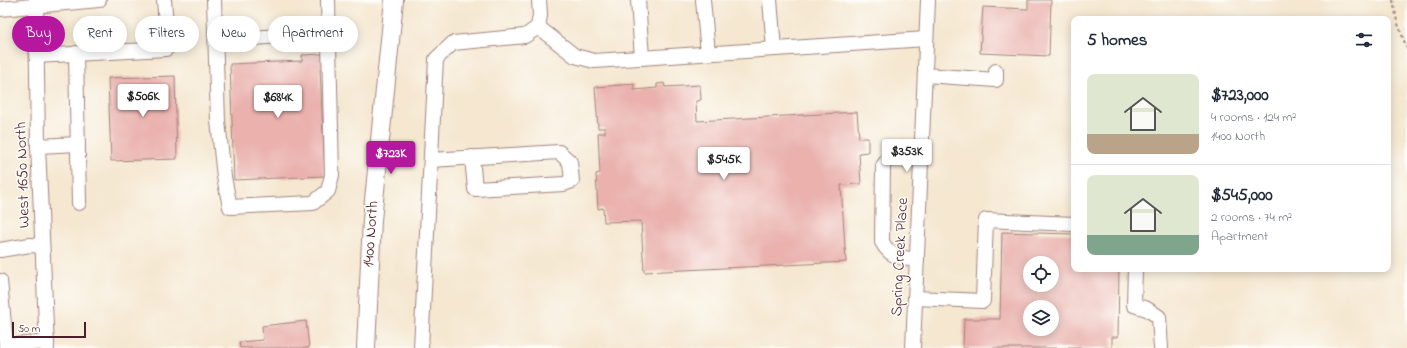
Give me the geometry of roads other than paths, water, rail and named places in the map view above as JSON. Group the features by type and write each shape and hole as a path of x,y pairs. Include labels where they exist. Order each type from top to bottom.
{"main road":[{"name":"1400 North","path":"366,348 372,220 394,0"}],"street":[{"path":"0,9 36,3 99,0"},
{"path":"36,56 166,49 168,47 164,0"},
{"path":"214,0 215,16"},
{"path":"328,0 328,16"},
{"path":"421,348 436,59 453,43 525,36 538,27 540,15 539,0"},
{"path":"638,0 642,58"},
{"path":"704,0 708,53"},
{"path":"770,0 774,49"},
{"name":"Spring Creek Place","path":"913,348 928,0"},
{"name":"West 1650 North","path":"36,3 38,146 47,345"},
{"path":"538,27 575,56 594,61 926,39"},
{"path":"216,52 218,121 224,176 230,207 313,203 328,191 332,178 329,52"},
{"path":"76,53 79,204"},
{"path":"925,75 996,80 996,71"},
{"path":"38,146 78,144"},
{"path":"431,160 472,157 559,152 570,162 572,181 564,184 475,189 472,157"},
{"path":"917,260 895,257 887,251 882,242 883,166 889,156 894,154 921,152"},
{"path":"915,298 983,301 986,220 1071,224"},
{"path":"0,250 42,246"},
{"path":"1135,272 1134,305 1147,309 1158,317 1161,348"},
{"path":"0,281 3,346 47,345"}]}
